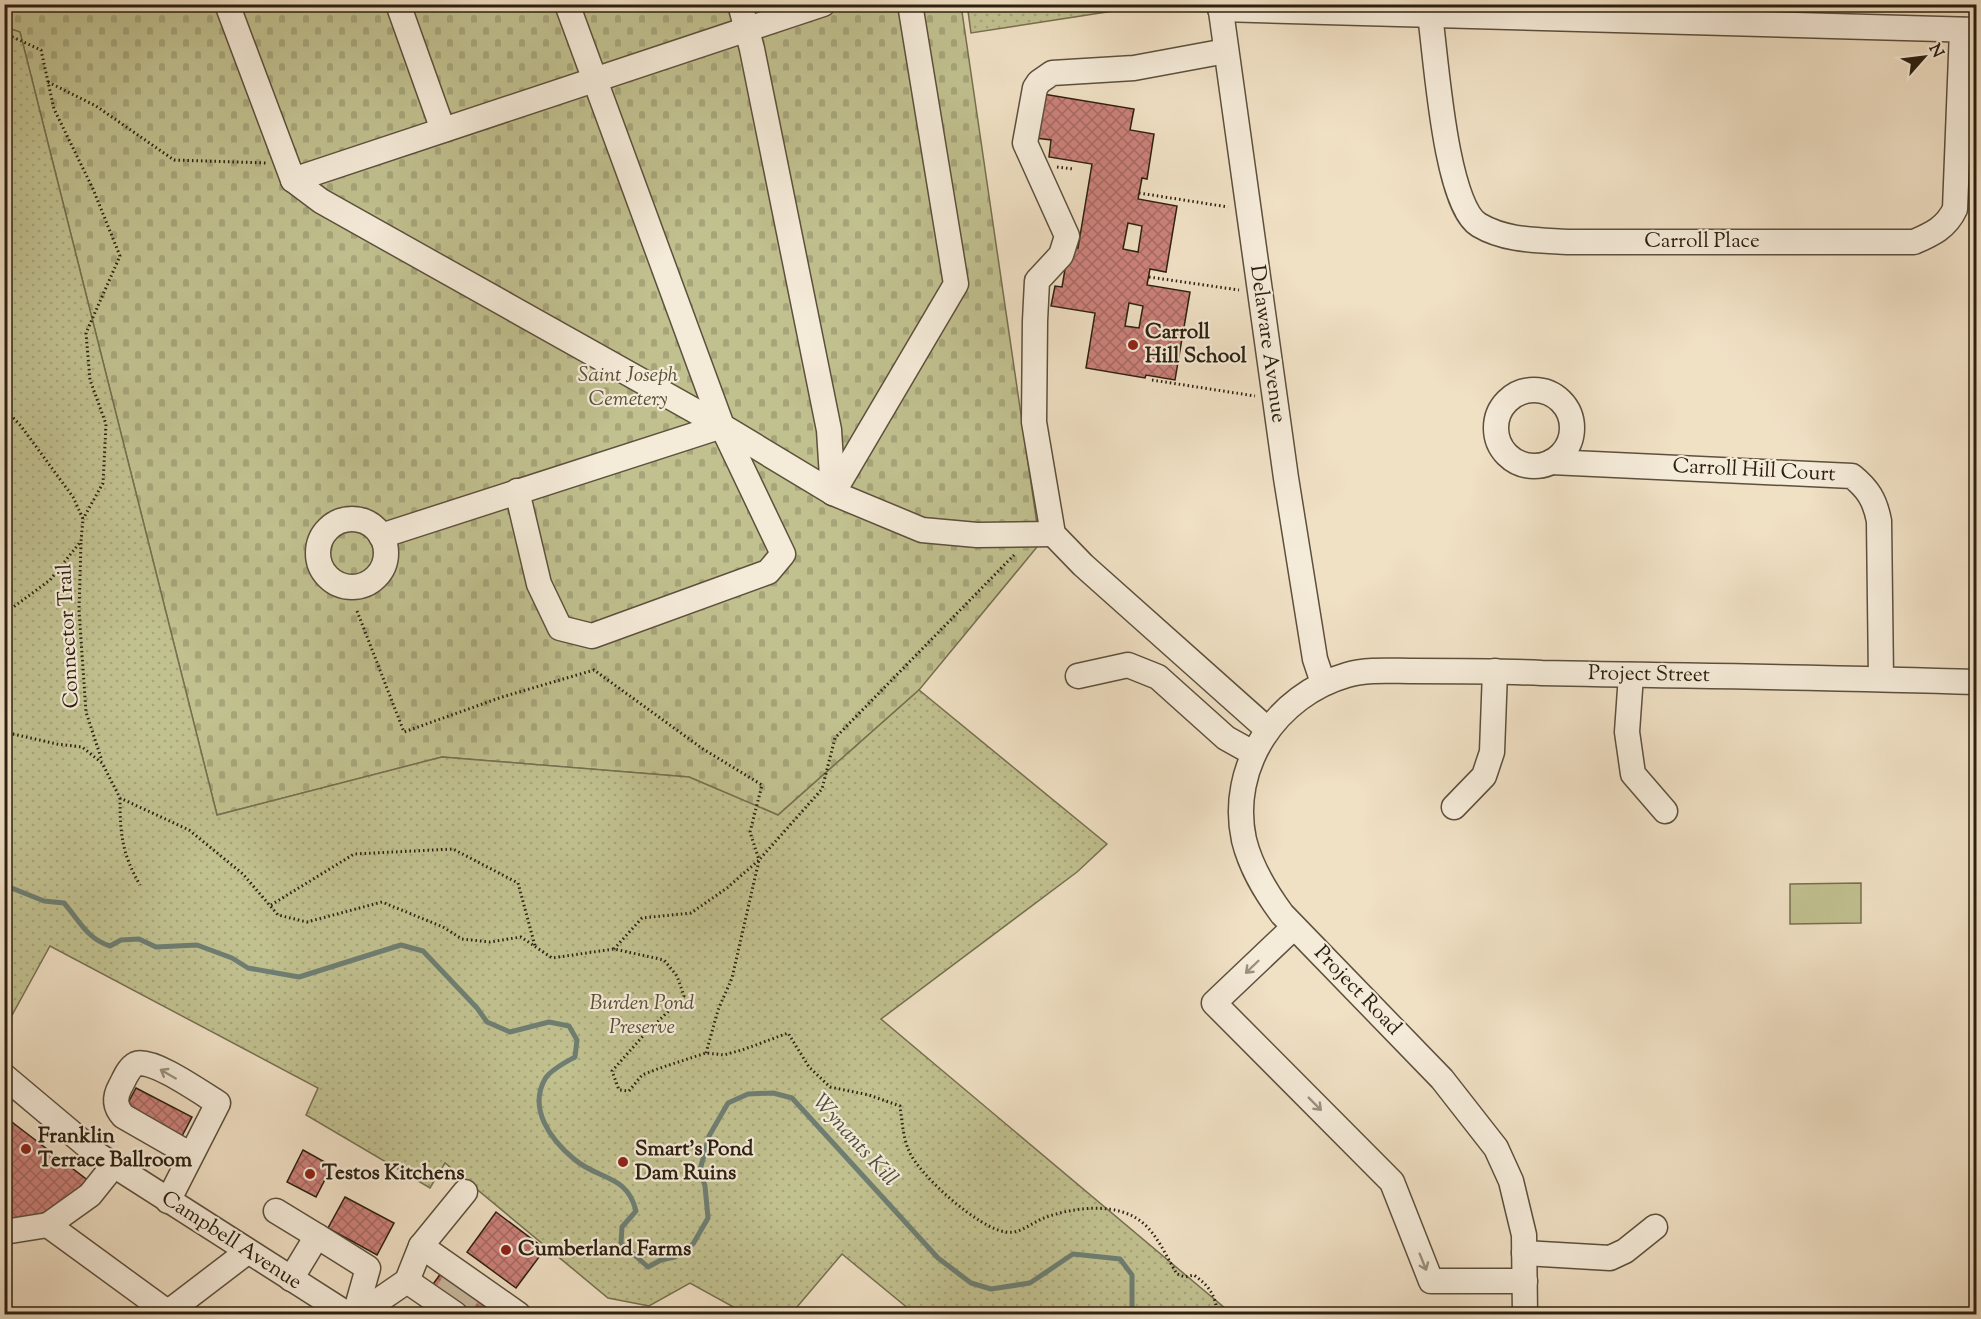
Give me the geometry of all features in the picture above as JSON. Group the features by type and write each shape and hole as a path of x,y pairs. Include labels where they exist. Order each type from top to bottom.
{"street":[{"path":"227,4 290,172 321,201 722,426 833,493 922,530 977,535 1044,534 1083,564 1267,729"},
{"path":"398,4 443,130"},
{"path":"517,491 539,584 560,628 592,636 768,572 783,554 722,426 567,4"},
{"path":"740,4 829,430 833,493"},
{"path":"290,172 443,130 596,82 823,4"},
{"path":"833,493 956,284 910,4"},
{"path":"1220,7 1970,30"},
{"name":"Delaware Avenue","path":"1220,7 1286,478 1315,658 1323,683"},
{"name":"Carroll Place","path":"1430,15 1446,135 1460,202 1477,224 1495,233 1516,239 1568,242 1914,242 1936,232 1949,221 1955,209 1970,30"},
{"path":"1044,534 1034,422 1037,281 1061,255 1067,236 1025,143 1035,88 1052,73 1134,68 1226,51"},
{"path":"381,536 722,426"},
{"name":"Carroll Hill Court","path":"1551,462 1852,476 1867,488 1875,503 1879,521 1881,679"},
{"path":"1078,676 1128,665 1158,677 1226,738 1253,753"},
{"name":"Project Street","path":"1323,683 1365,671 1495,671 1977,682"},
{"path":"1454,807 1484,776 1492,752 1495,671"},
{"path":"1631,675 1627,732 1633,774 1665,811"},
{"name":"Project Road","path":"1323,683 1292,702 1267,729 1253,753 1241,797 1244,840 1262,886 1294,927 1442,1078 1496,1148 1511,1181 1524,1235 1525,1314"},
{"path":"1294,927 1214,1003 1392,1182 1431,1281 1525,1281"},
{"path":"168,1201 218,1103 151,1064 144,1063 132,1068 116,1094 118,1110 123,1116 191,1155"},
{"name":"Campbell Avenue","path":"4,1076 98,1155 347,1314"},
{"path":"4,1232 48,1225 90,1195 114,1165"},
{"path":"359,1314 407,1281 421,1246 465,1192"},
{"path":"276,1211 368,1268 355,1314"},
{"path":"48,1225 168,1311 248,1252"},
{"path":"1524,1253 1610,1258 1625,1251 1655,1227"},
{"path":"291,1279 317,1236"},
{"path":"421,1246 471,1300"},
{"path":"407,1281 471,1300"}],"path":[{"path":"4,33 41,50 54,110 93,189 120,256 86,333 90,380 106,424 103,483 83,519"},
{"path":"48,82 96,106 174,160 290,172"},
{"path":"1139,193 1228,207"},
{"path":"1149,277 1239,290"},
{"path":"1152,380 1255,396"},
{"path":"4,408 21,426 73,497 83,519"},
{"name":"Connector Trail","path":"83,519 80,610 86,712 102,763 120,798"},
{"path":"614,949 642,918 691,913 727,888 759,860 822,789 835,738 1044,534"},
{"path":"4,614 50,580 81,541"},
{"path":"357,611 404,732 502,697 594,670 703,749 762,785 750,832 759,860 732,978 718,1010 706,1053"},
{"path":"4,732 82,747 102,763"},
{"path":"140,885 127,862 120,832 120,798 189,830 243,874 278,915 308,922 382,902 443,927 462,939 490,942 520,937 552,958 614,949 664,960 677,976 684,996 644,1035 612,1071 619,1090 629,1091 642,1075 706,1053 724,1055 775,1040 788,1033 809,1067 830,1087 869,1095 900,1106 909,1152 943,1192 969,1215 1006,1233 1026,1229 1041,1219 1060,1212 1094,1208 1116,1210 1134,1216 1146,1225 1177,1274 1185,1277 1194,1275 1209,1285 1216,1302 1217,1314"},
{"path":"270,906 354,854 453,849 518,883 536,948"}],"green space":[{"name":"Saint Joseph Cemetery","path":"5,4 961,5 1037,524 1037,547 919,690 778,815 689,777 442,757 217,815 20,32 5,27"},
{"path":"967,4 1152,4 1152,5 971,33"},
{"name":"Burden Pond Preserve","path":"5,27 20,32 217,815 442,757 689,777 778,815 919,690 1107,844 1077,872 881,1019 1232,1314 915,1314 842,1254 791,1314 746,1314 690,1283 649,1306 608,1298 445,1163 430,1188 306,1115 318,1088 50,946 5,1028"},
{"path":"1861,883 1861,923 1790,924 1790,884"}],"building":[{"path":"1043,94 1134,109 1130,130 1154,134 1147,179 1142,178 1138,199 1177,206 1166,272 1150,269 1147,285 1190,292 1175,380 1146,375 1145,378 1086,368 1095,313 1051,306 1055,286 1062,287 1069,246 1078,248 1092,164 1049,157 1051,140 1036,138","holes":["1128,223 1142,226 1138,252 1123,249","1129,303 1143,306 1139,328 1125,326"]},
{"path":"136,1088 192,1117 182,1136 126,1107"},
{"name":"Franklin Terrace Ballroom","path":"4,1116 90,1182 74,1203 28,1223 4,1219"},
{"name":"Testos Kitchens","path":"303,1150 332,1166 316,1197 287,1182"},
{"path":"345,1197 394,1223 377,1255 328,1228"},
{"name":"Cumberland Farms","path":"496,1212 545,1249 516,1288 467,1252"},
{"name":"Cumberland Farms","path":"441,1273 500,1314 470,1314 431,1287"}],"waterway":[{"name":"Wynants Kill","path":"4,885 44,901 64,903 89,934 110,946 121,940 139,939 156,947 197,945 232,958 248,968 299,977 401,945 423,951 477,1008 487,1022 510,1032 549,1022 569,1026 577,1040 575,1057 554,1069 545,1079 540,1090 539,1101 544,1123 557,1143 574,1159 626,1190 636,1211 622,1227 621,1243 648,1267 661,1260 675,1257 693,1244 708,1218 705,1186 700,1170 709,1136 728,1103 748,1094 773,1093 792,1098 938,1258 971,1283 991,1289 1030,1283 1073,1254 1120,1259 1132,1275 1132,1314"}],"tunnel":[{"path":"444,1297 454,1282"},
{"path":"460,1307 469,1293"}],"place":[{"name":"Carroll Hill School","path":"1133,345"},
{"name":"Franklin Terrace Ballroom","path":"26,1149"},
{"name":"Smart's Pond Dam Ruins","path":"623,1162"},
{"name":"Testos Kitchens","path":"310,1174"},
{"name":"Cumberland Farms","path":"506,1250"}]}
